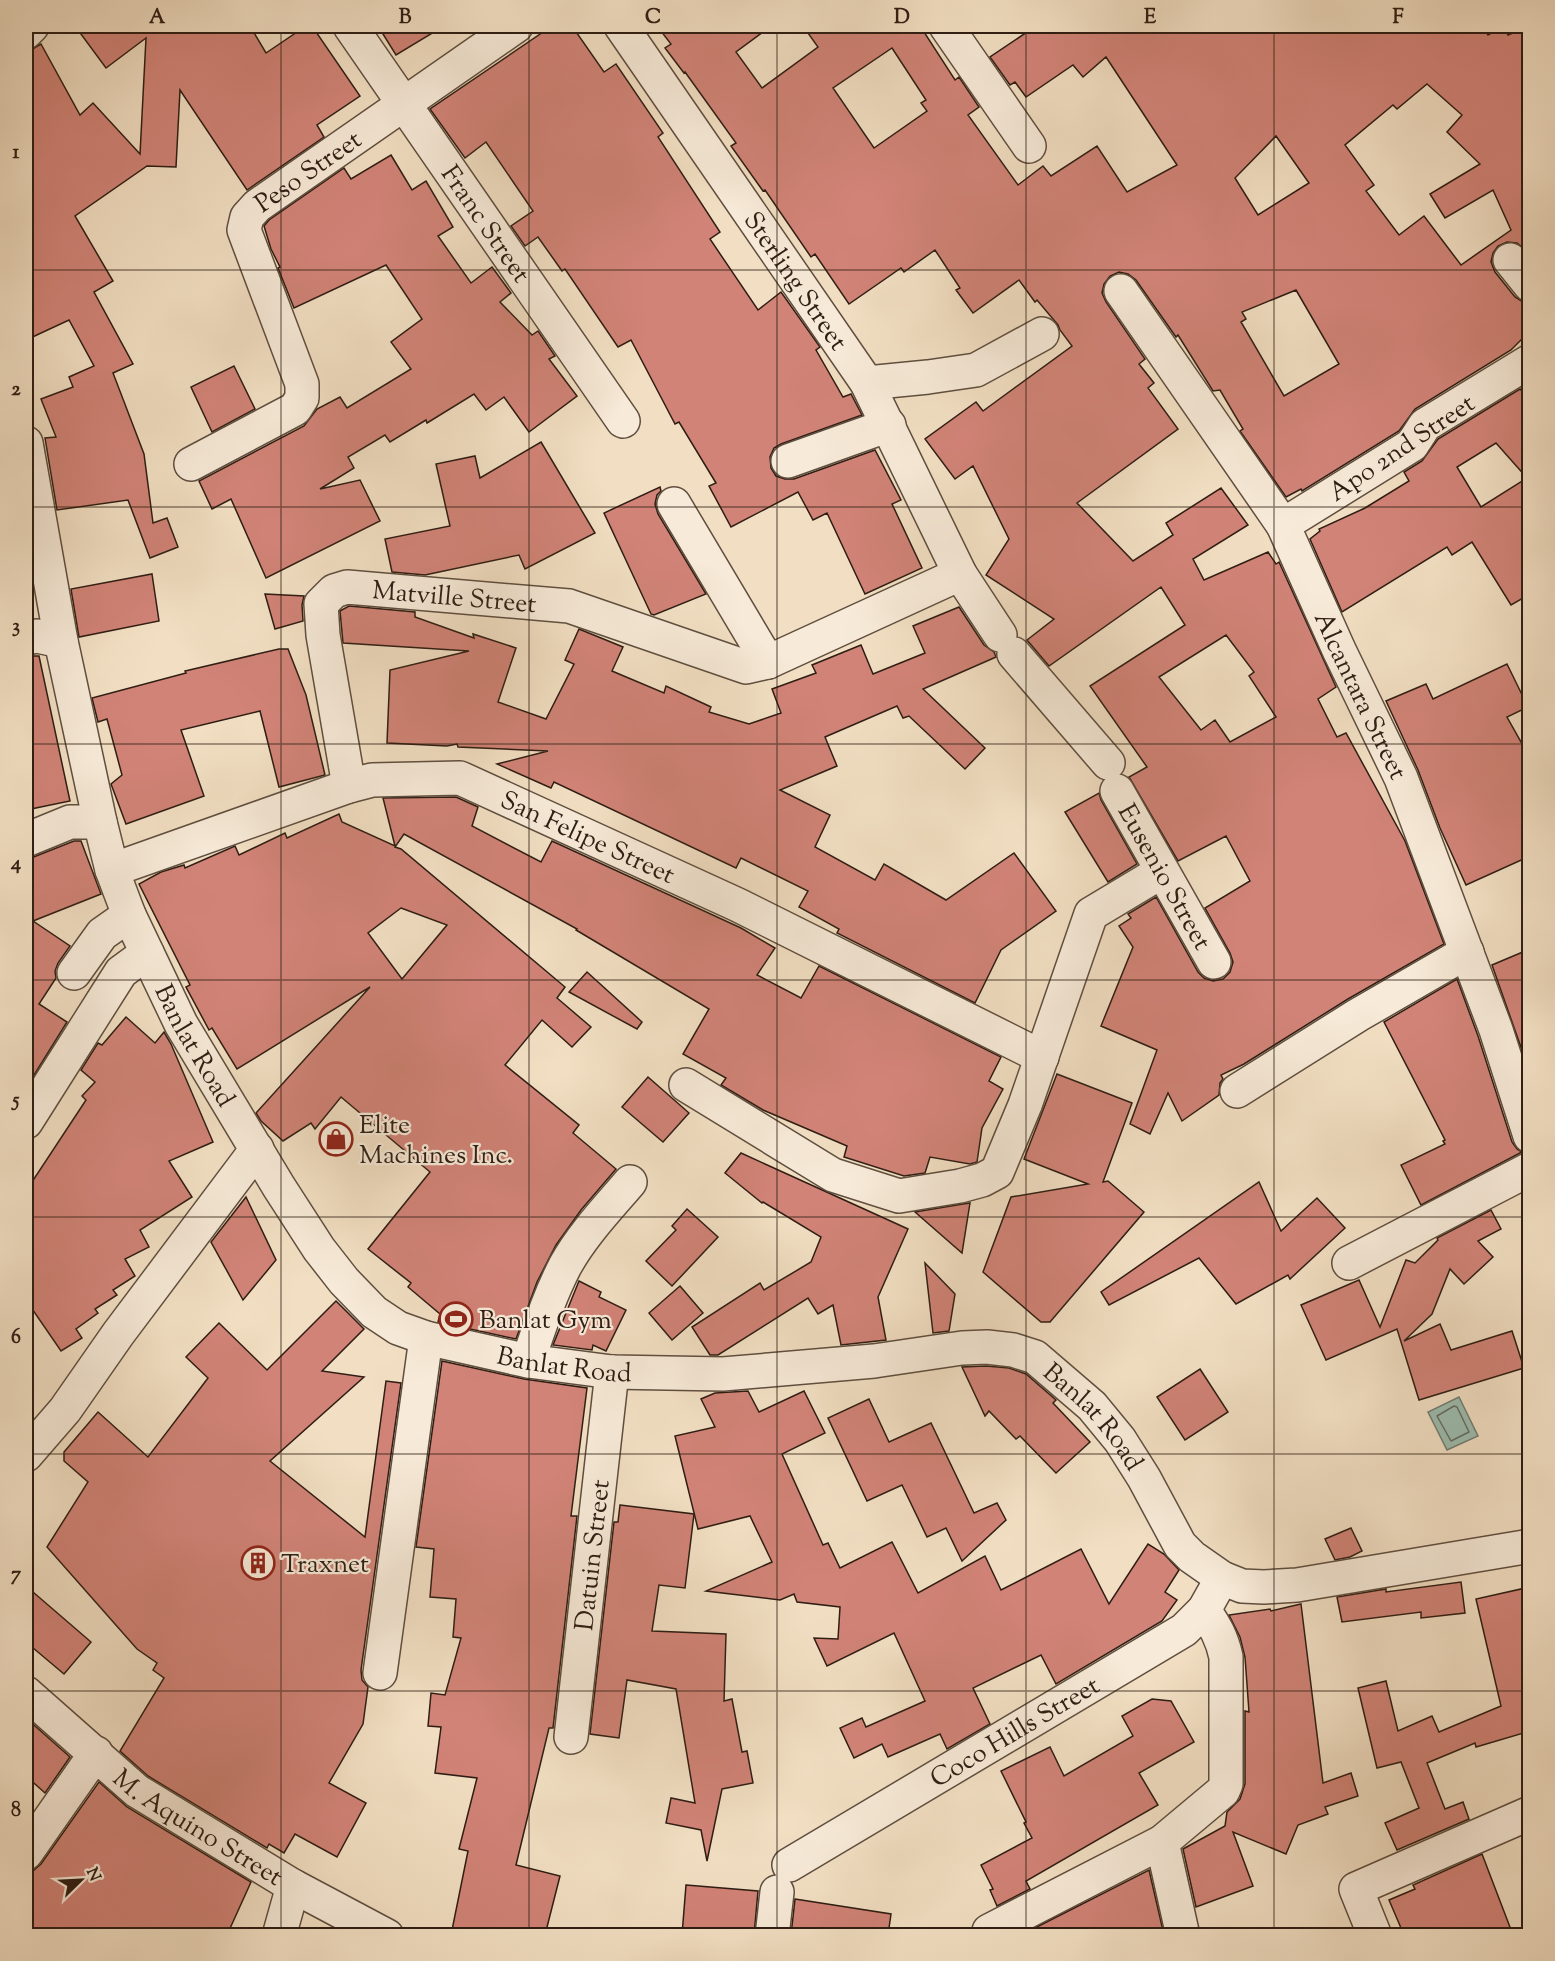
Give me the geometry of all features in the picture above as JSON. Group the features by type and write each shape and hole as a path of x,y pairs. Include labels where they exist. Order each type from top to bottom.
{"street":[{"path":"26,32 32,26"},
{"name":"Franc Street","path":"350,26 623,421"},
{"name":"Peso Street","path":"191,464 295,409 302,399 302,384 244,230 247,217 257,206 516,26"},
{"name":"Sterling Street","path":"621,26 878,402"},
{"path":"946,26 1029,146"},
{"name":"Alcantara Street","path":"1121,291 1283,525 1401,778 1496,1030 1530,1136"},
{"path":"788,462 878,402 928,377 976,370 1042,334"},
{"name":"Apo 2nd Street","path":"1283,525 1412,445 1425,425 1526,368"},
{"path":"878,402 960,574"},
{"name":"Banlat Road","path":"26,443 61,641 100,822 112,870 129,915 181,1024 279,1187 319,1249 344,1281 374,1312 398,1328 426,1338 528,1361 612,1372 723,1374 874,1361 962,1348 1013,1350 1035,1357 1092,1406 1120,1440 1144,1478 1180,1545 1192,1557 1222,1578 1242,1586 1297,1586 1530,1546"},
{"path":"674,504 768,662"},
{"name":"Eusenio Street","path":"960,574 1007,645 1112,777 1161,872 1214,962"},
{"name":"Matville Street","path":"349,786 323,635 321,604 334,591 347,587 569,606 746,667 768,662 960,574"},
{"path":"26,638 38,636 61,641"},
{"name":"San Felipe Street","path":"112,870 349,786 372,780 460,778 738,905 1042,1057"},
{"path":"26,840 70,822 100,822"},
{"path":"686,1085 833,1175 899,1196 982,1180 997,1172 1042,1057 1091,914 1161,872"},
{"path":"74,973 102,934 129,915"},
{"path":"1237,1091 1358,1015 1467,952"},
{"path":"26,1122 121,972 147,953"},
{"path":"26,1455 65,1410 118,1334 257,1149"},
{"path":"1349,1263 1530,1168"},
{"path":"528,1361 551,1294 566,1264 585,1236 630,1182"},
{"path":"380,1673 426,1338"},
{"name":"Datuin Street","path":"571,1737 612,1372"},
{"name":"Coco Hills Street","path":"772,1935 783,1879 1184,1630 1204,1610 1222,1578"},
{"path":"988,1931 1161,1842 1219,1796 1226,1784 1226,1657 1223,1642 1204,1610"},
{"name":"M. Aquino Street","path":"26,1693 137,1791 293,1886 387,1935"},
{"path":"26,1853 96,1753"},
{"path":"1375,1935 1356,1889 1530,1813"},
{"path":"1161,1842 1183,1935"},
{"path":"279,1935 293,1886"}],"water":[{"path":"1459,1397 1478,1436 1447,1450 1428,1412"}],"building":[{"path":"75,26 250,26 266,53 306,26 312,26 360,96 317,125 324,137 247,190 180,90 176,167 147,166 75,216 113,281 94,292 133,364 113,373 144,454 153,523 167,518 178,547 150,558 128,500 57,510 45,438 56,437 41,399 73,387 69,377 94,366 69,320 26,340 26,50 31,50 41,44 80,115 93,103 140,154 146,38 106,68"},
{"path":"378,26 444,26 396,55"},
{"path":"552,26 572,26 604,72 616,64 663,133 658,137 720,232 710,239 758,310 781,292 820,347 816,350 843,397 851,394 862,415 774,448 770,457 771,468 776,476 794,479 875,450 901,500 892,504 922,568 865,594 827,513 813,520 798,492 731,527 709,486 716,483 679,422 675,424 631,340 618,347 565,269 562,271 538,237 525,246 511,226 533,211 486,142 465,158 430,109"},
{"path":"657,26 771,26 736,52 762,88 818,47 803,26 926,26 922,29 955,80 959,77 979,107 968,115 1018,185 1043,166 1051,176 1097,146 1127,192 1177,165 1106,57 1083,77 1073,65 1026,97 1015,82 1010,85 990,57 1036,26 1483,26 1488,35 1504,26 1508,35 1530,26 1530,254 1517,243 1507,242 1498,246 1491,262 1495,272 1515,297 1530,303 1530,331 1511,350 1415,409 1399,431 1302,491 1301,489 1286,497 1240,431 1243,429 1220,390 1213,391 1178,335 1176,337 1136,280 1128,274 1119,272 1110,276 1104,284 1102,293 1106,302 1145,359 1139,364 1154,383 1148,388 1178,429 1077,503 1133,561 1173,535 1166,523 1221,488 1248,525 1193,559 1204,580 1268,552 1276,564 1279,562 1336,687 1318,699 1337,737 1346,733 1405,841 1444,944 1348,999 1244,1064 1221,1075 1223,1079 1220,1083 1219,1095 1182,1121 1168,1093 1150,1134 1130,1124 1157,1050 1101,1026 1133,947 1119,926 1131,918 1128,914 1156,897 1198,972 1204,978 1213,981 1223,979 1230,972 1233,962 1205,908 1250,881 1226,836 1178,861 1129,777 1147,767 1090,686 1185,625 1161,587 1049,666 1027,640 1054,619 986,575 1009,539 973,466 955,479 925,439 976,402 983,411 1072,346 1058,325 1037,300 1035,302 1019,280 973,313 956,290 960,288 935,250 904,272 901,268 849,304 815,254 811,257 765,190 763,191 731,146 736,143 665,48 671,44","holes":["892,48 926,100 921,103 927,111 874,148 833,88","1427,84 1462,115 1447,132 1480,164 1430,194 1445,218 1493,190 1511,230 1461,265 1424,216 1399,235 1366,191 1374,185 1345,145 1393,105 1397,109","1276,136 1309,183 1258,215 1235,178","1296,290 1339,364 1284,396 1241,322 1246,319 1242,312","1226,635 1254,672 1249,676 1276,717 1230,742 1215,720 1201,730 1159,677"]},
{"path":"391,155 412,190 426,181 453,227 438,236 471,283 492,267 511,293 500,302 532,335 538,331 555,356 549,359 577,396 529,432 504,397 486,410 474,394 427,423 426,420 390,442 385,435 348,457 354,468 320,489 360,480 380,521 266,578 231,499 212,509 199,481 304,426 317,409 340,397 347,408 411,369 391,342 422,319 386,265 294,308 264,226 269,220 344,168 351,179"},
{"path":"234,366 255,409 212,432 191,387"},
{"path":"1520,389 1530,399 1530,594 1511,605 1472,542 1452,555 1447,547 1342,612 1310,539 1320,531 1319,529 1365,508 1409,481 1404,472 1422,461 1438,439","holes":["1496,443 1527,478 1481,507 1457,467"]},
{"path":"541,442 595,533 525,569 519,555 425,575 392,572 385,539 450,526 436,464 475,456 480,478"},
{"path":"660,487 661,491 657,495 655,504 658,514 706,594 654,615 651,614 604,513"},
{"path":"152,574 159,621 79,637 71,589"},
{"path":"265,594 304,596 303,621 275,629"},
{"path":"349,606 415,612 415,617 474,638 473,634 516,648 498,702 546,719 574,664 565,660 579,629 623,647 612,671 664,693 666,686 711,707 709,712 749,724 781,713 772,689 816,673 812,665 861,645 873,674 925,653 913,626 959,607 984,645 994,652 996,657 923,689 985,748 965,769 909,716 903,718 897,706 825,737 837,766 780,790 830,815 815,847 875,880 884,864 946,900 1014,853 1056,911 1001,950 975,1003 837,933 839,929 799,907 808,891 741,858 736,868 554,782 551,788 497,764 548,751 458,747 457,744 447,746 387,743 390,670 469,651 343,643 340,611"},
{"path":"279,649 288,649 306,695 325,775 279,787 260,711 181,730 204,796 126,824 111,784 122,775 107,719 98,722 92,698 186,673 185,671"},
{"path":"26,656 39,656 70,801 26,810"},
{"path":"1507,664 1528,707 1507,717 1530,758 1530,856 1466,885 1440,828 1418,770 1386,701 1426,684 1433,699"},
{"path":"1099,793 1137,864 1108,882 1065,812"},
{"path":"456,797 478,807 472,826 541,862 552,841 741,928 775,948 757,975 801,998 819,966 1001,1057 989,1081 1003,1089 982,1128 977,1162 970,1164 930,1157 925,1173 904,1176 844,1157 847,1146 763,1110 721,1085 726,1078 683,1054 709,1009 577,929 404,834 395,847 401,849 565,987 557,998 591,1027 572,1047 542,1020 505,1065 579,1125 573,1133 616,1169 581,1210 556,1245 537,1282 516,1339 438,1322 440,1314 408,1287 411,1283 368,1249 430,1172 341,1097 315,1129 311,1123 283,1141 261,1121 256,1113 370,987 237,1069 212,1028 209,1030 186,987 190,985 139,884 161,872 184,865 185,868 235,846 239,855 285,833 287,838 339,814 342,822 395,846 383,798","holes":["401,908 447,925 402,979 368,933"]},
{"path":"74,841 81,841 101,894 33,921 70,946 58,963 55,971 56,978 39,1004 67,1022 26,1088 26,860"},
{"path":"1530,949 1530,1073 1492,965"},
{"path":"587,972 642,1022 637,1029 569,992"},
{"path":"1457,979 1512,1142 1522,1152 1421,1205 1401,1165 1445,1144 1443,1141 1445,1140 1384,1022"},
{"path":"126,1017 155,1043 164,1032 213,1142 169,1161 192,1197 140,1230 149,1247 125,1259 135,1276 113,1290 117,1295 95,1309 98,1313 76,1329 82,1338 61,1351 26,1300 26,1191 86,1100 82,1096 95,1082 81,1070 98,1043 102,1045"},
{"path":"1057,1074 1132,1103 1103,1182 1108,1181 1144,1212 1050,1322 1041,1322 983,1272 1011,1197 1088,1184 1024,1159"},
{"path":"648,1077 689,1113 663,1142 622,1107"},
{"path":"741,1153 908,1229 878,1297 886,1340 841,1345 833,1305 818,1314 808,1298 718,1355 710,1355 692,1327 760,1283 764,1290 811,1262 821,1237 762,1203 725,1173"},
{"path":"1259,1182 1281,1231 1317,1198 1345,1228 1290,1279 1288,1275 1236,1304 1199,1258 1109,1305 1101,1292"},
{"path":"246,1197 276,1260 243,1300 211,1242"},
{"path":"970,1203 962,1253 915,1212 963,1204"},
{"path":"687,1209 718,1237 672,1286 646,1261 676,1230 672,1226"},
{"path":"1491,1210 1501,1229 1478,1241 1493,1257 1464,1284 1450,1269 1432,1314 1404,1341 1440,1324 1451,1350 1512,1331 1524,1368 1419,1400 1397,1329 1326,1360 1301,1305 1359,1280 1380,1327 1406,1260 1415,1263 1438,1240 1437,1238"},
{"path":"925,1263 955,1294 949,1331 933,1333"},
{"path":"579,1281 601,1292 599,1297 626,1310 606,1351 593,1345 592,1350 553,1345"},
{"path":"680,1286 703,1313 672,1340 649,1313"},
{"path":"336,1301 364,1329 322,1371 364,1377 270,1461 365,1537 386,1381 401,1383 361,1670 362,1680 368,1687 363,1724 329,1783 366,1803 337,1857 295,1834 284,1853 269,1844 267,1848 148,1776 120,1751 164,1678 153,1670 157,1663 137,1649 47,1547 88,1482 64,1461 64,1452 98,1412 148,1457 208,1378 186,1357 219,1323 267,1370"},
{"path":"442,1361 524,1379 587,1388 571,1516 577,1516 553,1728 549,1728 516,1865 560,1876 545,1935 451,1935 468,1851 459,1849 477,1778 435,1773 441,1727 428,1726 431,1693 445,1695 461,1638 453,1637 456,1599 430,1597 434,1549 416,1547"},
{"path":"962,1367 1009,1368 1026,1374 1056,1400 1053,1403 1090,1442 1056,1473 1020,1436 1016,1439 989,1411 985,1416"},
{"path":"1200,1369 1228,1412 1185,1440 1157,1397"},
{"path":"748,1391 759,1412 804,1391 825,1433 782,1454 823,1545 828,1543 840,1568 892,1542 918,1593 985,1556 1001,1590 1081,1549 1109,1604 1148,1544 1164,1554 1179,1570 1165,1592 1177,1600 1162,1621 1056,1684 1041,1655 973,1688 990,1724 947,1749 940,1734 888,1757 882,1744 854,1758 840,1728 862,1718 866,1727 925,1701 894,1633 827,1666 814,1638 838,1639 840,1607 797,1602 794,1594 780,1600 706,1591 772,1562 750,1516 698,1529 675,1436 715,1427 701,1399 715,1393"},
{"path":"869,1399 889,1442 931,1423 974,1513 997,1503 1006,1520 962,1561 946,1528 927,1537 902,1485 867,1501 828,1418"},
{"path":"620,1505 694,1514 685,1588 659,1585 652,1631 726,1634 724,1701 732,1699 742,1752 747,1751 753,1783 722,1789 707,1861 701,1830 666,1823 671,1798 695,1803 676,1689 627,1680 619,1738 590,1734 614,1522 618,1522"},
{"path":"1351,1528 1362,1551 1350,1557 1335,1560 1325,1539"},
{"path":"1461,1582 1465,1613 1421,1618 1421,1612 1342,1622 1337,1597 1386,1589 1386,1592"},
{"path":"26,1586 91,1642 64,1674 26,1642"},
{"path":"1530,1587 1530,1731 1476,1747 1475,1743 1427,1763 1445,1809 1463,1802 1469,1819 1397,1850 1385,1823 1419,1808 1401,1762 1377,1768 1358,1688 1386,1681 1398,1731 1432,1716 1439,1732 1501,1706 1476,1599"},
{"path":"1301,1604 1323,1783 1351,1773 1358,1796 1325,1807 1328,1814 1298,1825 1286,1854 1233,1832 1253,1886 1196,1907 1183,1849 1225,1826 1227,1812 1240,1799 1245,1784 1245,1711 1249,1712 1245,1657 1240,1637 1229,1615 1270,1609 1271,1611"},
{"path":"1152,1699 1171,1701 1194,1742 1139,1773 1158,1805 1026,1881 1030,1889 997,1906 990,1890 993,1889 981,1865 1032,1838 1001,1771 1050,1747 1064,1776 1133,1736 1122,1716"},
{"path":"26,1718 70,1757 45,1793 26,1776"},
{"path":"99,1782 127,1807 251,1882 227,1935 26,1935 26,1872 34,1870 41,1864"},
{"path":"1482,1854 1513,1935 1404,1935 1389,1900 1415,1889 1413,1885"},
{"path":"1149,1870 1164,1935 1021,1935"},
{"path":"686,1885 758,1891 754,1935 682,1935"},
{"path":"795,1899 891,1914 888,1935 791,1935"}],"place":[{"name":"Elite Machines Inc.","path":"336,1139"},
{"name":"Banlat Gym","path":"456,1319"},
{"name":"Traxnet","path":"258,1563"}]}
